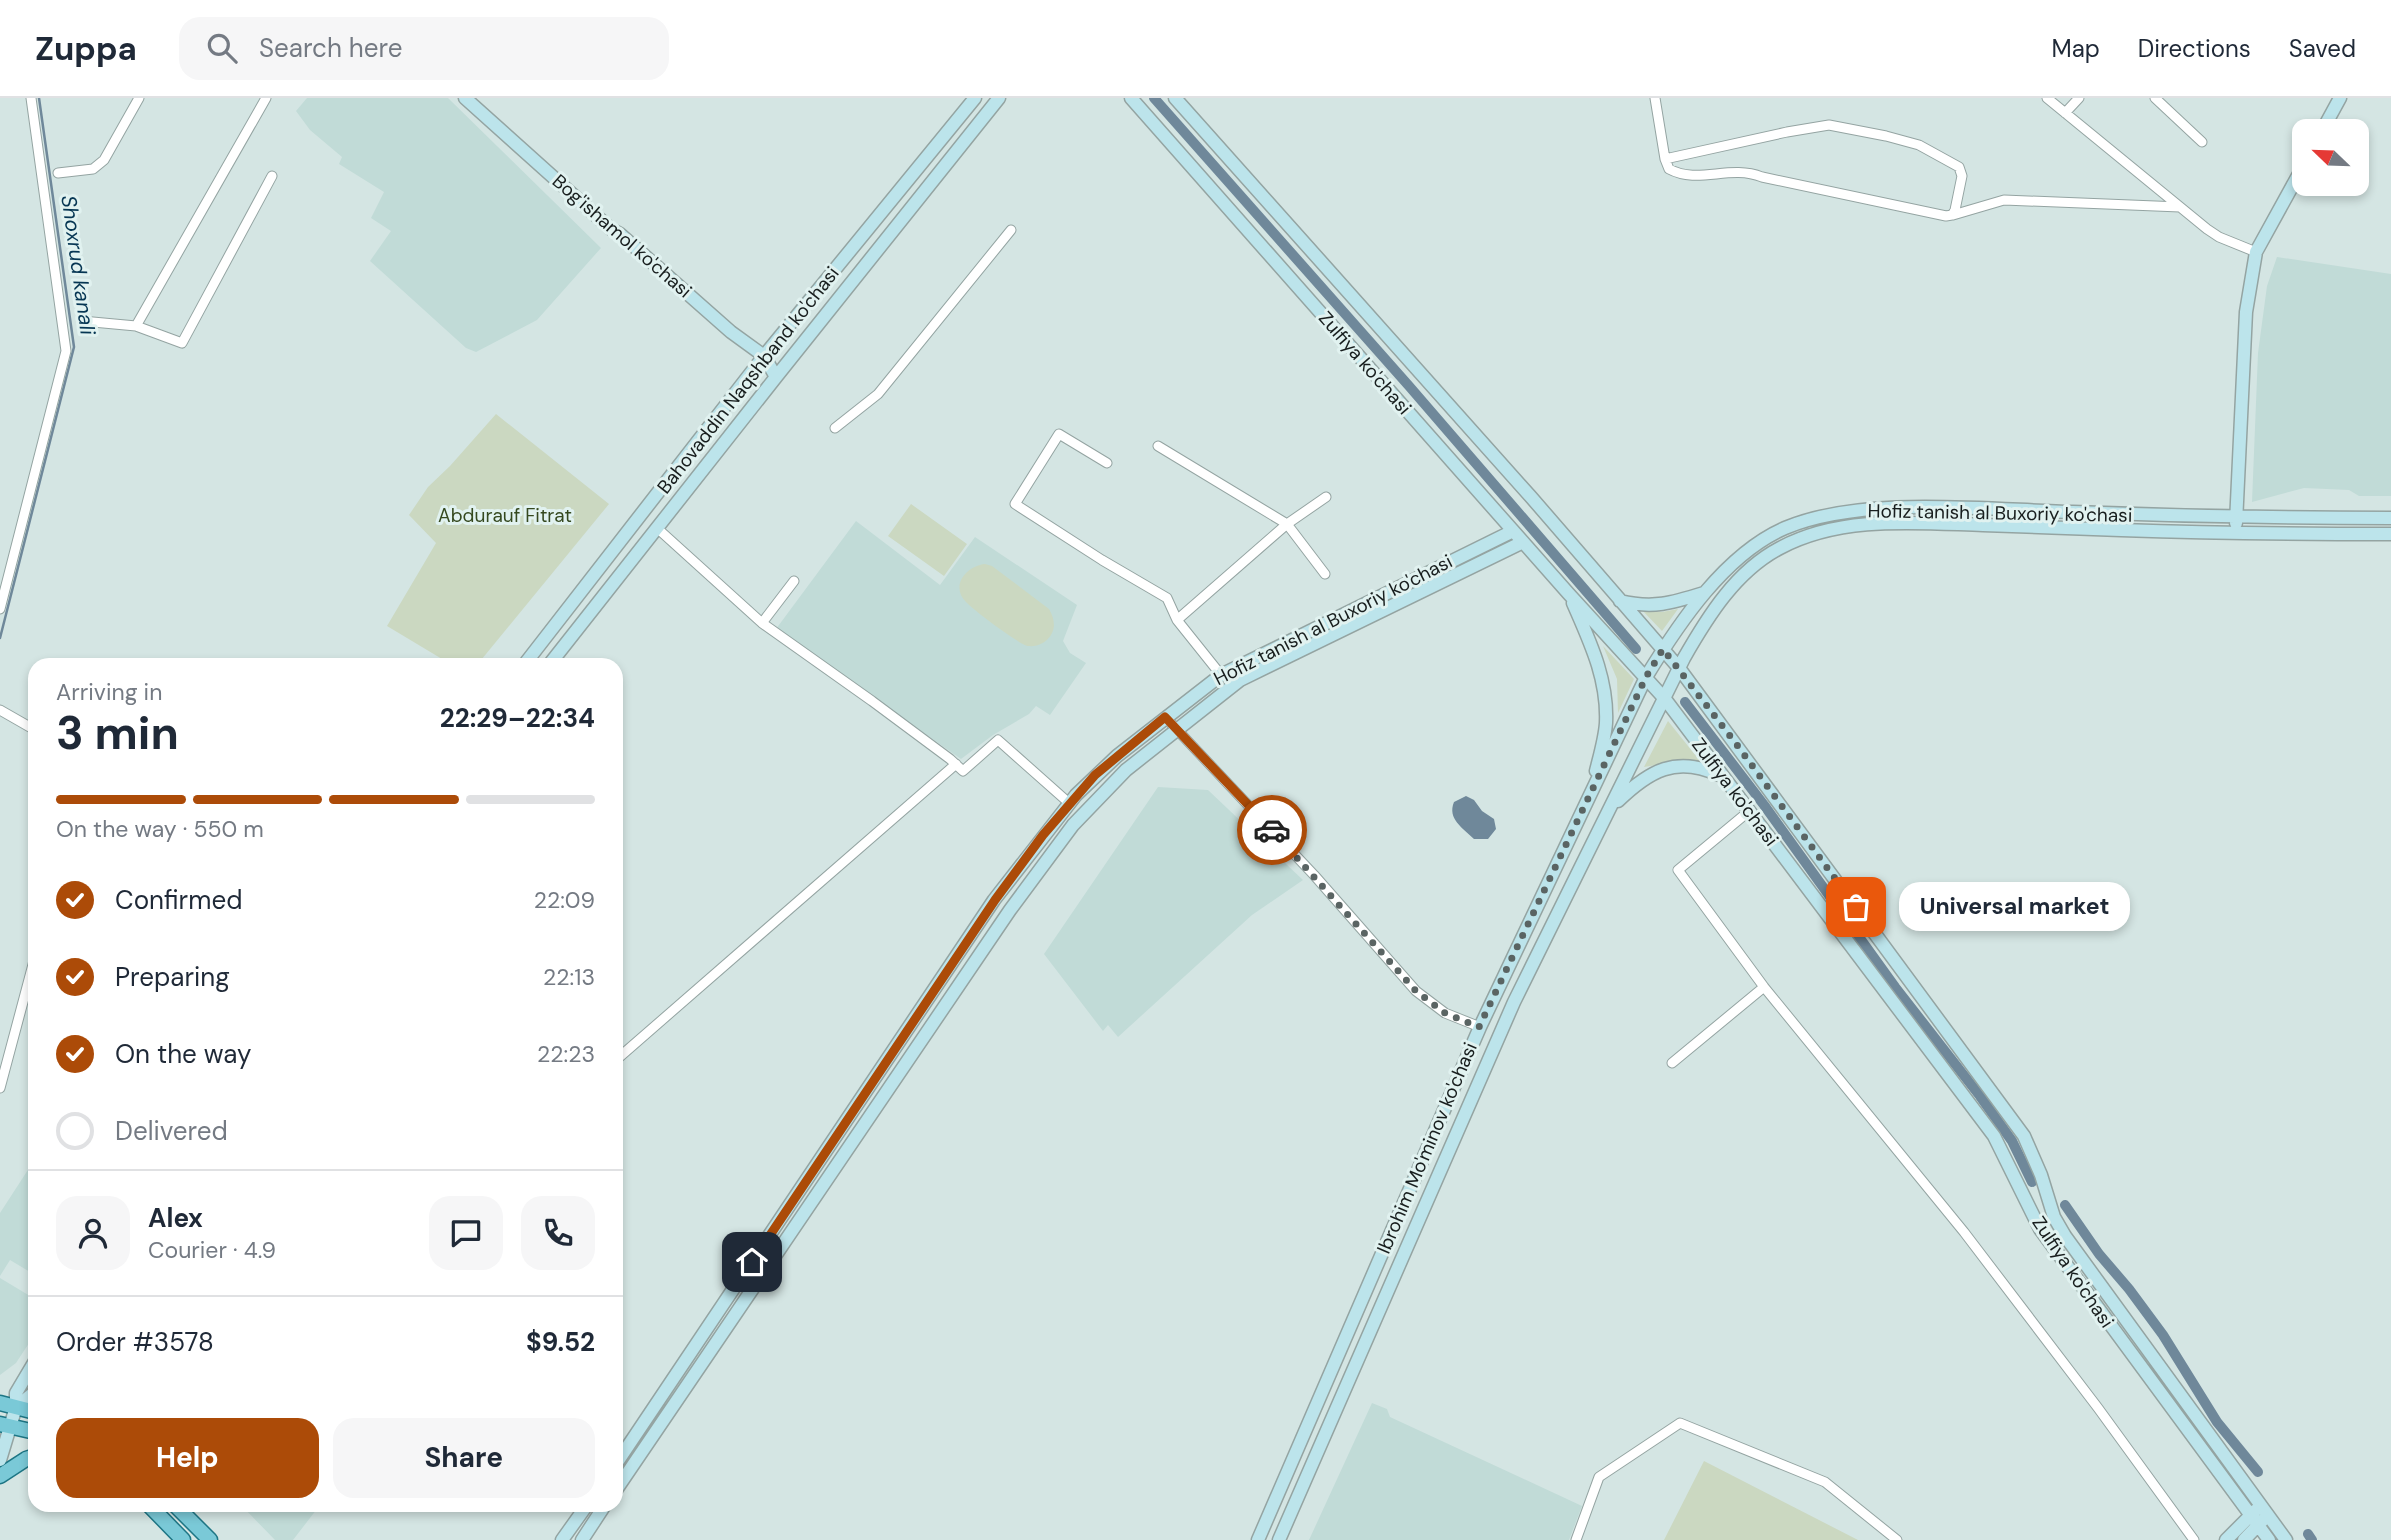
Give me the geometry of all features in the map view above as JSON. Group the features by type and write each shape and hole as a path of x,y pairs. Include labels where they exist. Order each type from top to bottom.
{"main road":[{"name":"Bog'ishamol ko'chasi","path":"465,98 611,229 731,332 764,356 776,377"},
{"name":"Bahovaddin Naqshband ko'chasi","path":"529,658 764,356 975,98"},
{"name":"Bahovaddin Naqshband ko'chasi","path":"555,658 999,98"},
{"name":"Zulfiya ko'chasi","path":"1131,98 1568,593 1665,699 1994,1136 2040,1229 2269,1540"},
{"name":"Zulfiya ko'chasi","path":"1175,98 1531,497 1679,668 2024,1136 2041,1175 2054,1217 2065,1236 2286,1540"},
{"path":"2327,119 2336,100"},
{"path":"2235,534 2246,312 2256,252 2292,187"},
{"name":"Hofiz tanish al Buxoriy ko'chasi","path":"1663,649 1704,593 1756,545 1784,529 1840,512 1926,508 2236,517 2391,518"},
{"name":"Hofiz tanish al Buxoriy ko'chasi","path":"1679,668 1710,612 1750,569 1780,548 1829,530 1858,525 1925,523 2235,534 2391,534"},
{"name":"Hofiz tanish al Buxoriy ko'chasi","path":"623,1454 995,900 1069,803 1102,768 1226,672 1513,531"},
{"name":"Hofiz tanish al Buxoriy ko'chasi","path":"623,1480 1010,911 1073,825 1126,770 1240,680 1523,542"},
{"path":"1568,593 1596,657 1604,688 1606,724 1592,793"},
{"path":"1620,600 1650,606 1673,603 1704,593"},
{"name":"Ibrohim Mo'minov ko'chasi","path":"1258,1540 1479,1027 1646,677 1663,649"},
{"name":"Ibrohim Mo'minov ko'chasi","path":"1279,1540 1514,1002 1679,668"},
{"path":"1610,809 1638,782 1662,768 1705,768 1723,777"},
{"path":"1496,993 1514,1002"},
{"path":"716,1316 729,1325"},
{"path":"16,1407 16,1393 28,1373"},
{"path":"0,1460 5,1425 16,1407 28,1398"},
{"path":"0,1403 28,1410"},
{"path":"5,1425 28,1430"},
{"path":"0,1476 28,1458"},
{"path":"2226,1540 2250,1514 2265,1510"},
{"path":"2244,1540 2258,1526 2265,1510"},
{"path":"156,1512 183,1540"},
{"path":"182,1512 210,1540"},
{"path":"562,1540 582,1512"},
{"path":"582,1540 601,1512"}],"street":[{"path":"0,609 66,351 32,98"},
{"path":"58,173 93,169 104,160 139,98"},
{"path":"136,326 266,98"},
{"path":"1655,98 1669,169 1688,176 1743,171 1952,215 2004,200 2180,206"},
{"path":"2048,98 2219,237 2256,252"},
{"path":"2065,113 2079,98"},
{"path":"2155,98 2202,142"},
{"path":"1665,159 1829,125 1886,136 1919,145 1959,167 1962,176 1952,215"},
{"path":"82,321 136,326 181,343 272,176"},
{"path":"835,428 878,394 1011,230"},
{"path":"1107,463 1059,434 1015,504 1167,598 1177,620 1226,672"},
{"path":"1158,446 1287,524 1325,574"},
{"path":"1177,620 1287,524 1326,497"},
{"path":"657,528 762,623 872,701 963,771 998,740 1069,803"},
{"path":"762,623 794,580"},
{"path":"0,710 28,726"},
{"path":"1165,717 1314,875 1416,991 1445,1013 1479,1027"},
{"path":"623,1054 956,764"},
{"path":"1748,812 1678,870 1764,987 1964,1232 2194,1540"},
{"path":"0,1088 28,983"},
{"path":"1671,1063 1764,987"},
{"path":"1576,1540 1599,1477 1680,1423 1825,1482 1897,1540"}],"shaded area":[{"path":"307,98 448,98 601,248 537,320 476,352 466,348 370,261 391,231 371,218 384,192 339,164 342,157 310,130 296,111"},
{"path":"2277,257 2391,274 2391,496 2359,496 2349,490 2304,488 2252,502 2258,353 2267,286"},
{"path":"856,521 940,585 975,537 1077,605 1063,641 1070,653 1086,663 1050,715 1036,706 1029,714 993,735 961,759 776,629"},
{"path":"1158,787 1208,790 1303,880 1252,915 1118,1037 1108,1025 1103,1031 1044,954"},
{"path":"28,1170 28,1271 10,1260 0,1276 0,1213"},
{"path":"0,1278 28,1295 28,1345 16,1363 0,1375"},
{"path":"1372,1403 1387,1409 1390,1417 1582,1506 1569,1540 1309,1540"},
{"path":"248,1512 315,1512 293,1540 275,1540"}],"green space":[{"name":"Abdurauf Fitrat","path":"496,414 609,504 483,658 440,658 387,626 436,543 409,515 428,487"},
{"path":"911,504 967,544 944,576 888,536"},
{"path":"985,564 992,566 1049,609 1054,625 1047,640 1035,646 1023,644 997,627 961,596 962,578 972,569"},
{"path":"1678,609 1662,631 1642,610 1662,612"},
{"path":"1603,646 1634,679 1618,713 1617,679"},
{"path":"1668,721 1700,761 1687,760 1644,767"},
{"path":"1704,1461 1858,1540 1664,1540"}],"water":[{"path":"1466,796 1494,819 1496,829 1488,839 1474,839 1454,818 1454,802"}],"waterway":[{"name":"Shoxrud kanali","path":"0,638 74,347 39,98"},
{"path":"1154,98 1409,386 1636,649"},
{"path":"1685,702 1764,805 1895,987 1980,1096 2012,1141 2032,1182"},
{"path":"2065,1205 2099,1254 2163,1335 2217,1422 2258,1472"},
{"path":"2308,1534 2312,1540"}],"way so far":[{"path":"1272,830 1416,991 1445,1013 1479,1027 1646,677 1663,649 1856,907"}],"place":[{"name":"Universal market","path":"1856,907"}],"route":[{"path":"752,1262 995,900 1064,808 1117,756 1165,717 1272,830"}]}
